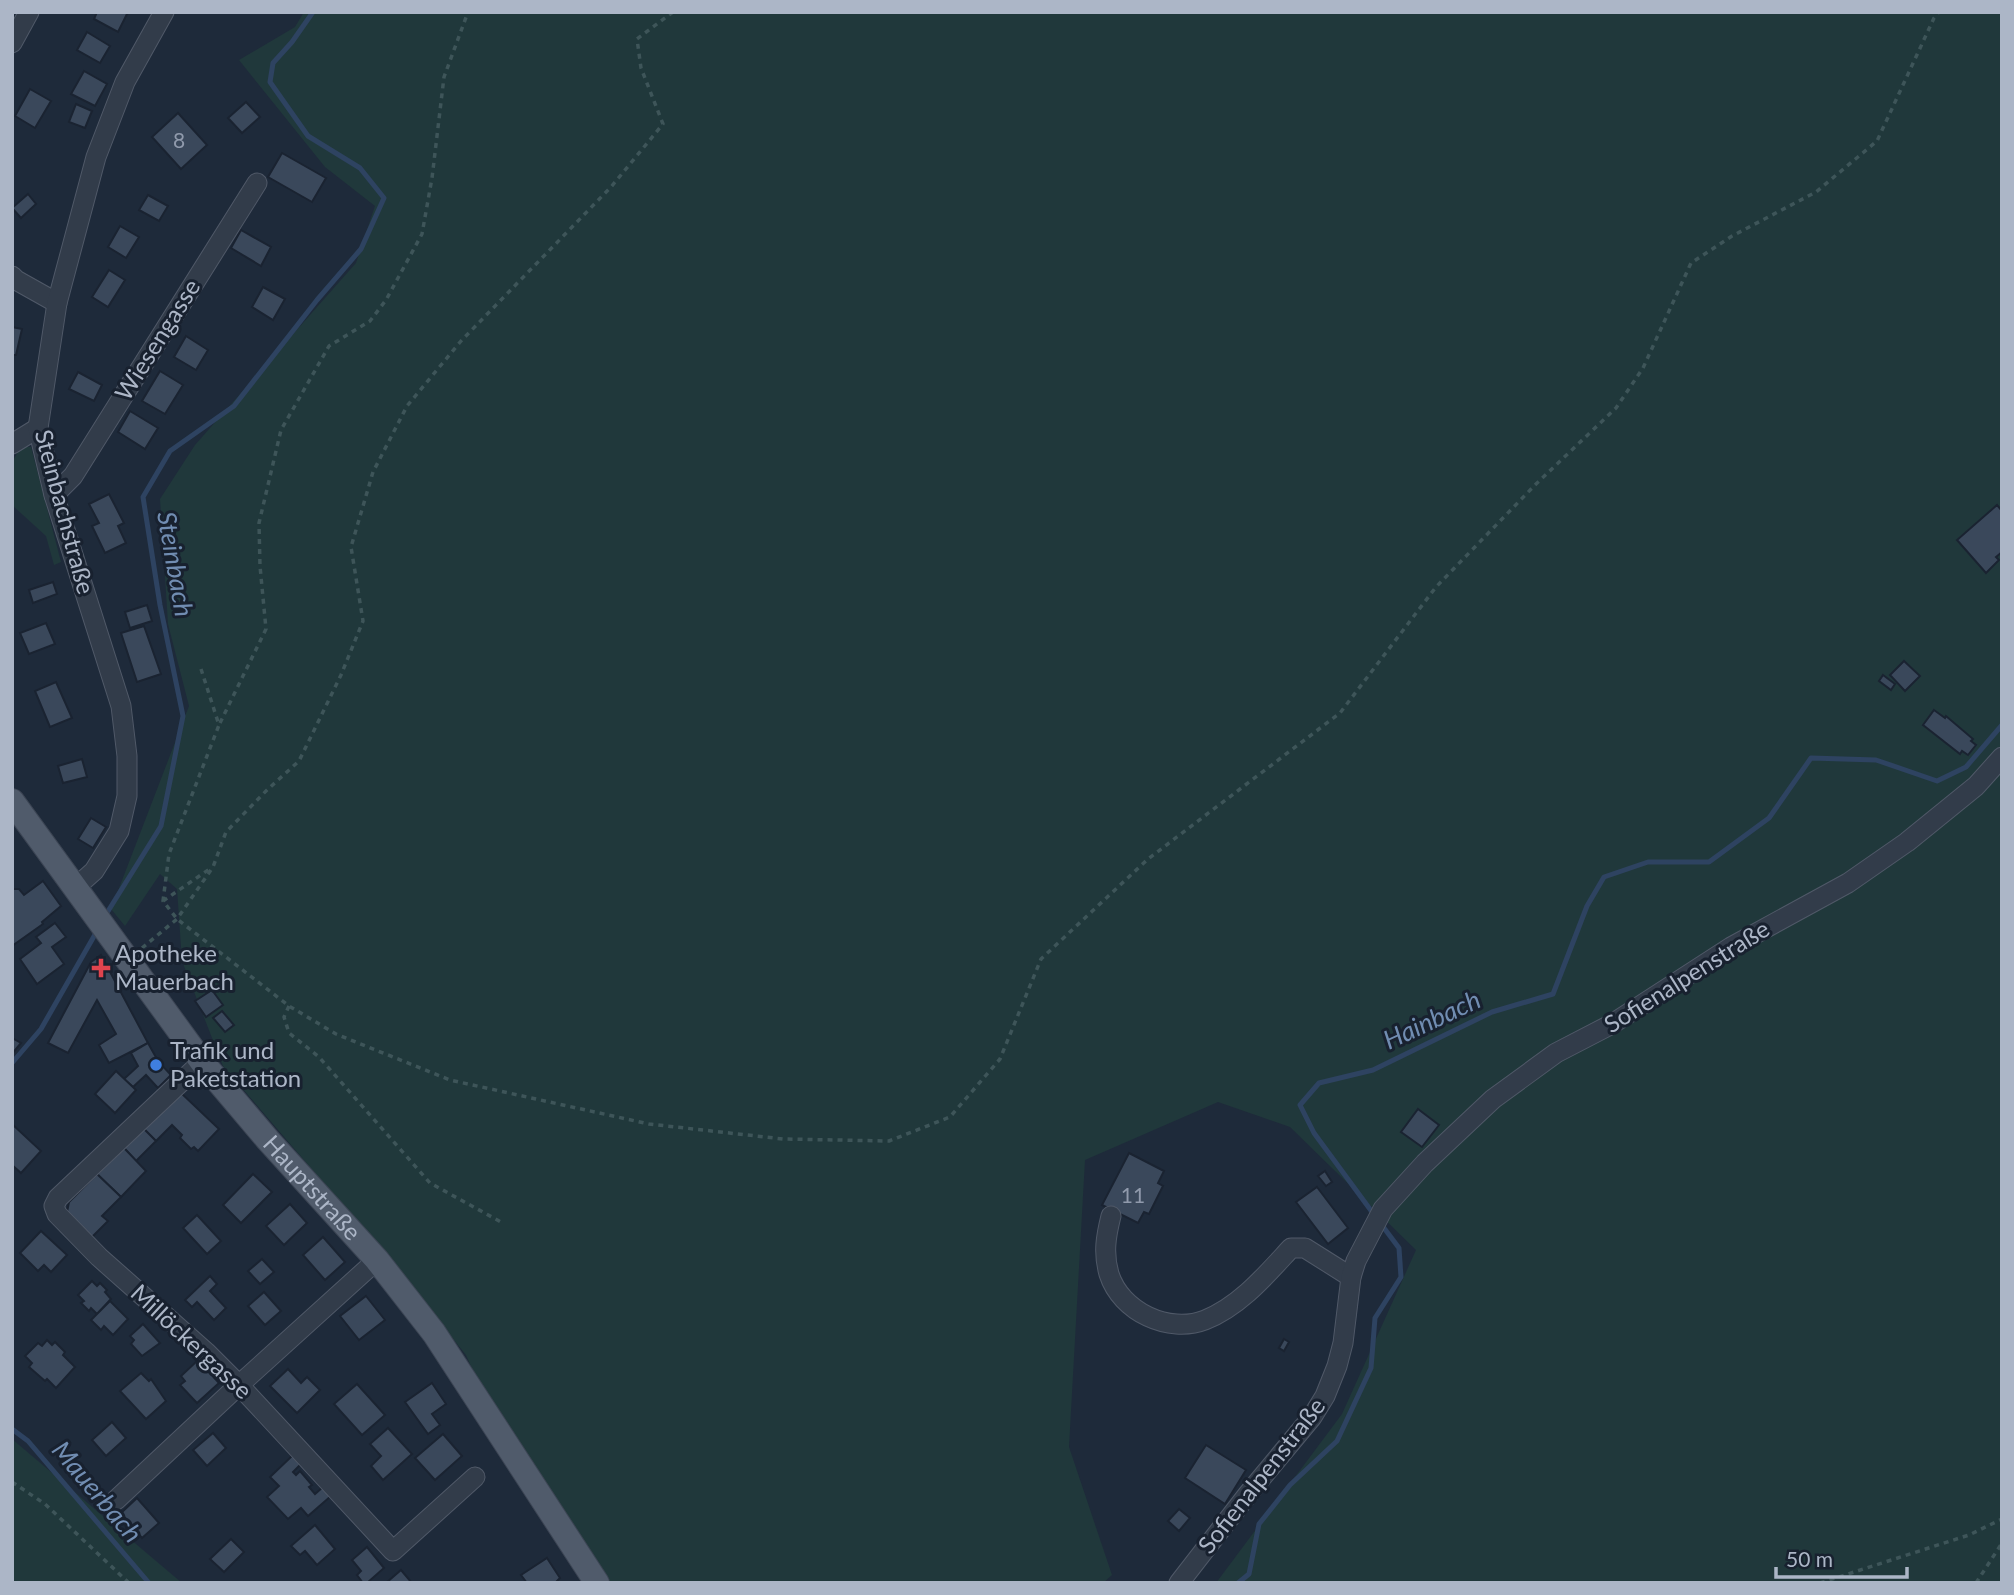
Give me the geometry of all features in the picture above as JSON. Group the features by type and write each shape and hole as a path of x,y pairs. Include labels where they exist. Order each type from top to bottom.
{"main road":[{"name":"Hauptstraße","path":"12,802 202,1062 268,1140 377,1260 434,1332 597,1583"}],"street":[{"path":"12,43 29,12"},
{"name":"Steinbachstraße","path":"76,887 94,871 119,831 127,796 127,756 121,706 54,495 37,428 57,303 96,158 125,82 164,12"},
{"name":"Wiesengasse","path":"54,495 73,475 257,183"},
{"path":"12,275 16,280 57,303"},
{"path":"12,444 37,428"},
{"name":"Sofienalpenstraße","path":"1179,1583 1312,1417 1325,1396 1343,1343 1351,1277 1364,1242 1383,1209 1425,1163 1493,1099 1524,1075 1556,1053 1612,1024 1731,947 1848,883 1907,842 1976,786 2002,757"},
{"name":"Millöckergasse","path":"202,1062 58,1198 54,1206 57,1214 99,1257 239,1385 393,1551 475,1477"},
{"path":"1111,1216 1105,1241 1110,1275 1115,1287 1136,1308 1164,1323 1180,1325 1203,1321 1221,1312 1245,1294 1291,1248 1305,1248 1351,1277"},
{"path":"116,1500 377,1260"}],"path":[{"path":"468,12 444,77 432,178 422,234 386,300 370,321 329,345 281,429 259,523 266,629 219,725 169,854 163,901 177,919 289,1006 336,1034 450,1080 649,1124 783,1139 889,1141 950,1117 1000,1059 1041,959 1148,859 1339,713 1436,587 1536,484 1616,408 1643,368 1691,263 1732,236 1816,191 1878,141 1939,12"},
{"path":"127,961 177,919 213,867 226,832 299,761 341,675 363,621 351,547 373,472 407,406 461,341 611,187 663,124 641,68 637,38 673,12"},
{"path":"201,668 219,725"},
{"path":"163,901 213,867"},
{"path":"289,1006 284,1017 289,1033 319,1057 430,1183 501,1222"},
{"path":"12,1482 45,1504 130,1583"},
{"path":"1821,1583 1969,1535 2002,1519"},
{"path":"1976,1583 2002,1543"}],"green space":[{"path":"304,12 2002,12 2002,1583 1216,1583 1342,1414 1416,1250 1290,1127 1218,1102 1085,1160 1069,1447 1112,1575 1103,1583 610,1583 476,1378 466,1355 383,1252 223,1066 182,961 177,889 160,874 125,926 111,909 189,706 168,624 160,499 195,445 356,263 375,206 325,167 239,60 295,27"},
{"path":"21,447 31,447 61,562 54,565 46,536 12,505 12,462"},
{"path":"12,1439 182,1583 12,1583"}],"building":[{"path":"97,12 128,12 118,32 94,19"},
{"path":"87,32 110,46 100,63 77,50"},
{"path":"84,71 107,84 95,106 71,94"},
{"path":"30,89 51,101 35,128 15,116"},
{"path":"246,102 260,117 242,133 228,118"},
{"path":"76,104 92,111 85,128 69,122"},
{"path":"178,113 207,145 181,169 152,137"},
{"path":"282,153 326,178 312,202 268,177"},
{"path":"28,194 36,204 21,218 12,208"},
{"path":"148,195 168,206 159,221 139,210"},
{"path":"120,226 139,237 126,258 108,247"},
{"path":"241,230 271,247 261,266 231,248"},
{"path":"109,270 125,280 108,307 92,297"},
{"path":"263,287 285,299 273,320 252,307"},
{"path":"12,327 22,329 16,355 12,355"},
{"path":"186,336 208,350 196,370 174,357"},
{"path":"160,371 183,385 165,414 142,401"},
{"path":"78,372 102,385 94,401 69,389"},
{"path":"130,411 158,428 145,449 118,432"},
{"path":"109,494 124,523 118,526 126,543 105,553 92,526 99,523 89,504"},
{"path":"1997,505 2002,511 2002,552 1996,557 1999,560 1986,573 1957,540"},
{"path":"53,582 57,594 33,603 29,590"},
{"path":"147,605 152,621 130,628 125,612"},
{"path":"46,623 55,644 29,654 20,633"},
{"path":"144,626 161,674 137,682 121,633"},
{"path":"1904,661 1920,676 1905,691 1890,675"},
{"path":"1883,675 1895,684 1891,690 1879,681"},
{"path":"56,682 72,718 50,727 35,691"},
{"path":"1934,710 1945,718 1946,716 1973,739 1971,741 1976,745 1968,755 1962,751 1960,754 1923,725"},
{"path":"82,759 87,777 63,783 58,766"},
{"path":"91,818 106,827 93,848 78,839"},
{"path":"43,881 61,906 42,922 43,924 12,946 12,889 19,889 24,895"},
{"path":"55,923 66,937 52,947 64,964 37,984 20,959 41,943 36,937"},
{"path":"101,955 148,1043 109,1063 99,1045 116,1034 97,1000 68,1053 48,1043 91,962"},
{"path":"212,990 223,1005 206,1017 195,1001"},
{"path":"222,1011 234,1025 225,1032 213,1018"},
{"path":"12,1038 21,1043 12,1054"},
{"path":"148,1043 158,1061 171,1075 158,1088 146,1075 133,1087 124,1079 138,1066 131,1053"},
{"path":"116,1071 136,1090 115,1113 95,1094"},
{"path":"179,1091 219,1129 198,1151 194,1147 191,1149 180,1138 182,1135 172,1125 156,1141 143,1128"},
{"path":"1418,1109 1439,1125 1422,1147 1401,1132"},
{"path":"12,1124 41,1151 21,1173 12,1165"},
{"path":"143,1128 156,1141 136,1161 124,1148"},
{"path":"124,1148 146,1171 121,1197 97,1174"},
{"path":"1129,1153 1164,1171 1158,1183 1163,1186 1149,1214 1144,1212 1138,1223 1102,1205"},
{"path":"1325,1171 1332,1182 1326,1186 1318,1176"},
{"path":"97,1174 121,1197 102,1216 108,1221 92,1237 67,1212 69,1202"},
{"path":"253,1174 272,1192 241,1223 223,1205"},
{"path":"1317,1187 1348,1228 1328,1244 1296,1202"},
{"path":"290,1204 307,1223 284,1245 266,1226"},
{"path":"197,1215 221,1241 207,1254 183,1228"},
{"path":"41,1231 67,1255 51,1272 44,1265 38,1271 20,1253"},
{"path":"323,1237 345,1262 325,1280 303,1255"},
{"path":"262,1259 274,1272 260,1284 248,1271"},
{"path":"210,1276 217,1284 210,1291 226,1308 214,1320 197,1302 192,1307 185,1300"},
{"path":"92,1281 97,1286 100,1283 111,1299 97,1314 81,1303 84,1301 78,1295"},
{"path":"264,1292 281,1311 265,1325 248,1306"},
{"path":"366,1296 385,1320 359,1340 340,1316"},
{"path":"110,1301 128,1319 113,1335 104,1326 101,1330 91,1320"},
{"path":"143,1324 160,1343 142,1356 131,1344 134,1340 130,1336"},
{"path":"1284,1339 1289,1342 1284,1351 1279,1348"},
{"path":"47,1340 52,1345 55,1342 75,1367 56,1388 29,1367 32,1363 25,1356 38,1343 42,1346"},
{"path":"198,1360 219,1383 197,1403 180,1385 185,1381 181,1376"},
{"path":"288,1369 301,1383 307,1377 320,1390 297,1413 270,1386"},
{"path":"141,1373 149,1381 151,1379 166,1401 146,1419 120,1391"},
{"path":"432,1383 446,1404 432,1414 440,1425 428,1434 405,1402"},
{"path":"357,1384 385,1415 362,1435 334,1404"},
{"path":"112,1422 126,1438 106,1456 92,1440"},
{"path":"388,1428 412,1454 383,1480 371,1466 381,1456 370,1444"},
{"path":"213,1433 226,1448 207,1466 193,1450"},
{"path":"443,1434 462,1456 435,1480 415,1458"},
{"path":"1206,1445 1246,1470 1225,1504 1185,1478"},
{"path":"293,1455 301,1464 293,1472 296,1475 300,1471 312,1485 309,1487 315,1494 323,1487 331,1496 308,1516 301,1508 288,1519 267,1497 279,1486 270,1477"},
{"path":"137,1498 159,1523 142,1538 121,1513"},
{"path":"1179,1509 1190,1518 1179,1531 1168,1521"},
{"path":"315,1525 335,1549 317,1565 305,1551 300,1555 291,1546"},
{"path":"231,1539 244,1552 224,1572 210,1559"},
{"path":"367,1547 384,1568 367,1583 363,1583 357,1575 361,1571 352,1560"},
{"path":"547,1558 560,1578 555,1583 527,1583 521,1575"},
{"path":"401,1570 412,1583 386,1583"}],"waterway":[{"name":"Steinbach","path":"105,916 161,826 183,716 160,605 143,497 170,451 234,406 317,300 361,249 384,198 360,168 308,136 270,82 273,63 313,12"},
{"name":"Hainbach","path":"1375,1216 1314,1133 1300,1105 1319,1083 1373,1070 1492,1012 1553,994 1587,906 1604,877 1648,862 1709,862 1769,818 1811,758 1876,760 1937,781 1966,767 2002,725"},
{"name":"Steinbach","path":"12,1063 41,1029 97,931"},
{"name":"Hainbach","path":"1238,1583 1249,1574 1259,1524 1290,1485 1337,1441 1371,1368 1375,1318 1401,1277 1399,1248 1381,1224"},
{"name":"Mauerbach","path":"12,1429 28,1441 149,1583"}],"place":[{"name":"Apotheke Mauerbach","path":"101,968"},
{"name":"Trafik und Paketstation","path":"156,1065"}]}
